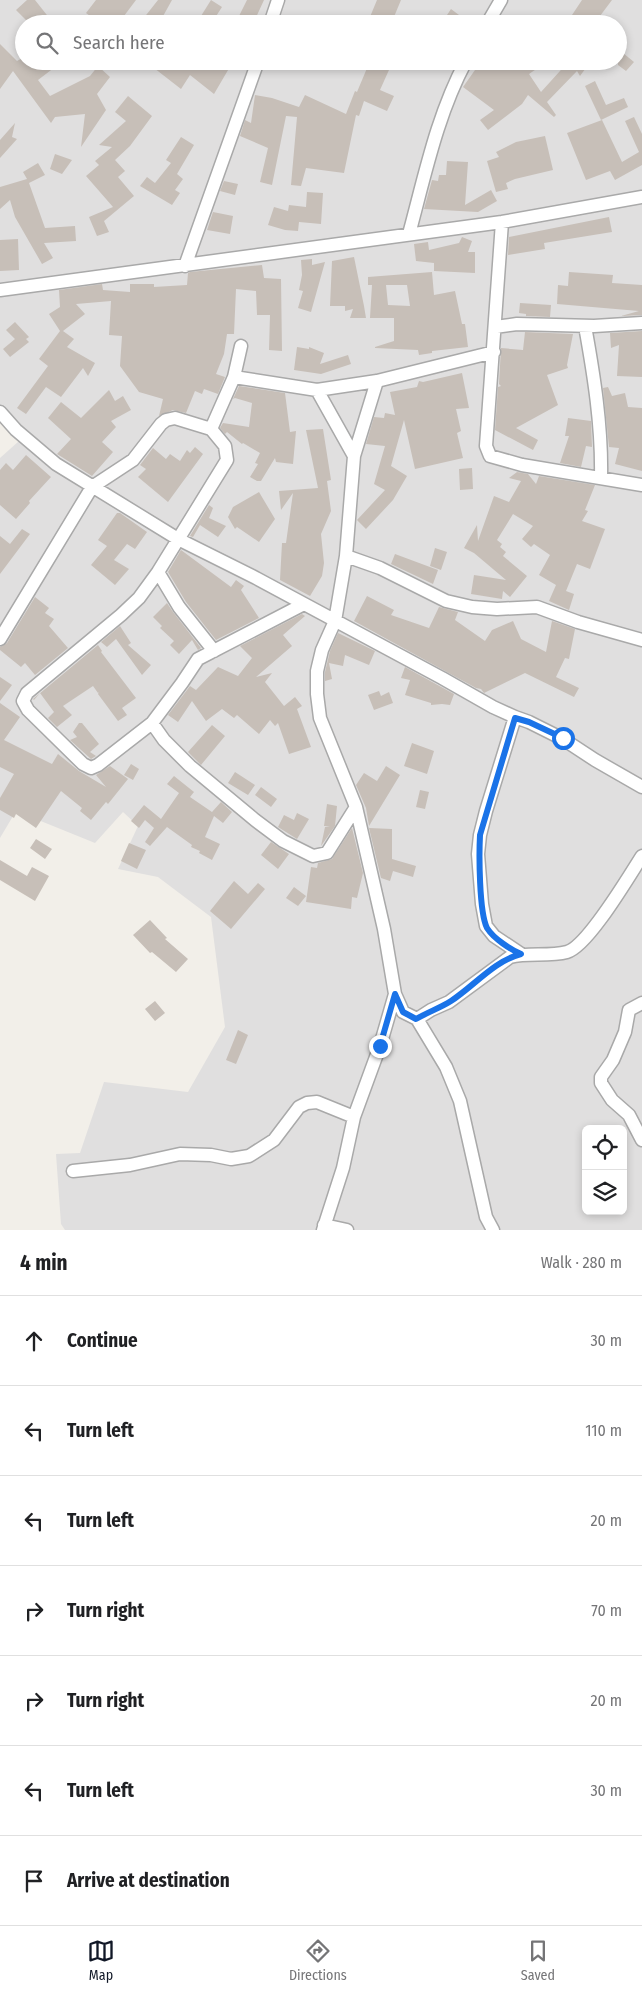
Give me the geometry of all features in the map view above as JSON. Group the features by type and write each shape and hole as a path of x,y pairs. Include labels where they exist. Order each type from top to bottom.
{"street":[{"path":"273,15 278,0"},
{"path":"492,15 500,0"},
{"path":"185,266 255,70"},
{"path":"409,234 437,128 461,70"},
{"path":"0,290 502,222 642,197"},
{"path":"502,222 486,446 490,456 522,465 642,485"},
{"path":"495,327 517,324 585,326 642,323"},
{"path":"585,326 599,414 602,445 601,477"},
{"path":"211,429 234,378 241,346"},
{"path":"234,378 317,390 378,381 494,352"},
{"path":"378,381 354,456 346,556 335,621 322,650 317,671 320,718 356,807 384,929 395,994 403,1012 416,1019 446,1067 460,1101 490,1228"},
{"path":"317,390 354,456"},
{"path":"0,412 16,430 56,464 178,539 304,604 515,718 529,722 563,738 595,760 642,787"},
{"path":"0,639 92,487 133,460 166,420 175,418 211,429 225,446 228,460 158,572 138,598 121,615 27,693 23,701 28,710 83,764 91,768 98,765 152,722 182,684 198,659 304,604"},
{"path":"346,556 380,568 446,601 472,607 537,607 578,622 642,640"},
{"path":"158,572 179,607 214,651"},
{"path":"515,718 486,811 480,835 478,854 482,904 486,926 494,936 521,954"},
{"path":"152,722 164,740 197,772 283,841 314,856 327,853 356,807"},
{"path":"416,1019 449,1002 503,961 521,954 568,952 584,940 642,856"},
{"path":"347,1230 324,1227 343,1168 354,1117 380,1046 395,994"},
{"path":"642,1003 629,1010 625,1032 613,1060 601,1077 601,1084 612,1100 629,1115 642,1140"},
{"path":"73,1171 130,1165 180,1154 193,1153 231,1159 249,1156 274,1140 299,1107 307,1103 317,1102 354,1117"}],"shaded area":[{"path":"0,0 642,0 642,1230 65,1230 61,1224 56,1154 80,1153 104,1082 188,1092 225,1027 211,917 158,877 118,869 138,826 123,812 95,843 16,811 0,838 0,458 19,441 0,419"}],"building":[{"path":"27,0 35,0 47,15 21,15 16,10"},
{"path":"96,0 136,0 125,15 89,15 86,13"},
{"path":"158,0 172,0 164,15 146,15"},
{"path":"211,0 222,7 217,15 202,15"},
{"path":"247,0 264,0 257,15 240,15"},
{"path":"377,0 401,0 395,15 371,15"},
{"path":"582,0 612,0 601,15 572,15"},
{"path":"451,9 459,15 447,15"},
{"path":"0,44 15,59 15,70 51,70 38,80 50,96 90,76 95,70 102,70 110,77 97,94 106,110 81,147 85,114 55,117 51,123 13,71 0,89"},
{"path":"627,56 634,62 627,70"},
{"path":"157,70 228,70 214,94 190,75 181,89"},
{"path":"366,70 389,70 380,90 394,96 387,111 364,101 359,116 356,115 344,173 306,168 301,186 291,185 297,117 286,116 272,185 260,182 268,148 240,136 245,120 251,123 255,95 272,98 299,107 305,95 346,114 355,91 357,92"},
{"path":"475,70 535,70 529,74 541,92 561,70 584,70 580,76 577,71 547,102 556,115 554,117 528,95 522,104 488,130 480,120 494,110 463,87"},
{"path":"595,81 606,105 624,98 628,107 601,120 585,86"},
{"path":"128,96 152,116 130,146 115,160 125,171 118,177 134,196 104,221 109,232 97,236 89,217 113,207 86,176 99,165 95,161 112,147 99,145 126,121 115,112"},
{"path":"634,117 642,134 642,165 615,180 610,171 586,180 567,133 602,120 622,162 639,152 625,121"},
{"path":"15,123 12,137 17,139 0,158 0,140"},
{"path":"545,136 553,170 515,179 506,183 508,189 496,192 487,161 499,157 496,152 516,142"},
{"path":"181,137 194,145 177,174 183,179 175,190 180,193 172,205 140,186 147,177 155,183 171,163 166,160"},
{"path":"55,154 72,160 62,174 50,169"},
{"path":"447,161 468,162 465,205 491,190 497,201 478,212 424,209 432,180 438,181 439,175 446,175"},
{"path":"38,163 45,175 29,183 45,228 75,226 76,241 44,243 53,258 42,264 15,217 10,200 0,209 0,187 27,179 23,172"},
{"path":"224,181 238,184 235,195 220,191"},
{"path":"307,192 323,193 321,224 299,222 298,231 285,230 268,225 274,207 288,211 289,205 306,207"},
{"path":"213,212 233,216 230,234 207,230"},
{"path":"609,217 612,232 544,243 545,249 508,255 509,237"},
{"path":"462,237 472,241 468,252 475,252 475,273 434,271 434,263 416,261 414,244 428,242 429,250 459,243"},
{"path":"18,239 19,270 0,271 0,240"},
{"path":"354,257 366,318 350,318 353,309 345,311 345,306 330,306 332,261"},
{"path":"312,259 312,265 325,262 311,312 298,308 303,291 299,290 302,275 301,260"},
{"path":"262,265 264,278 281,279 282,351 269,350 270,315 257,315 256,291 236,289 234,334 227,334 224,354 216,374 225,377 218,394 204,389 202,394 195,391 186,413 173,410 159,416 163,399 139,392 120,366 122,336 109,335 111,301 76,304 85,314 63,331 74,339 67,347 95,363 88,376 83,368 61,397 46,387 26,414 17,408 48,366 39,359 60,331 49,314 60,307 59,290 102,284 103,290 130,292 130,284 154,284 154,287 187,285 188,273 190,272"},
{"path":"432,272 434,295 455,291 462,324 465,324 468,347 432,351 432,353 419,355 418,350 375,348 394,341 394,318 370,318 372,285 368,285 368,277","holes":["386,285 407,285 410,306 388,305"]},
{"path":"569,272 613,275 612,283 642,285 642,315 621,316 639,311 557,304 558,285 568,286"},
{"path":"520,303 551,305 550,317 526,316 526,314 519,313"},
{"path":"15,322 29,337 26,339 29,342 10,357 3,349 15,339 6,330"},
{"path":"642,331 642,377 617,376 619,345 611,348 610,333"},
{"path":"525,332 573,334 568,368 547,375 558,405 516,428 538,440 533,450 495,430 498,387 501,386 499,384 501,348 523,350"},
{"path":"297,347 309,349 309,347 324,353 320,364 348,355 351,364 321,374 294,370"},
{"path":"462,373 469,408 456,409 461,431 457,433 463,458 415,469 404,420 391,466 407,476 393,500 366,529 357,520 385,490 374,484 385,446 366,444 374,417 384,418 385,413 395,415 390,392 417,387 419,381 423,382"},
{"path":"239,386 285,393 290,432 296,431 293,464 276,462 275,458 261,481 250,477 258,464 255,463 260,453 242,444 227,432 225,434 220,428 223,423 249,427 252,403 233,399"},
{"path":"608,387 612,396 625,393 628,407 642,408 642,471 615,464 619,448 609,447 603,388"},
{"path":"109,390 115,401 123,396 131,410 111,421 116,427 102,442 113,452 92,476 57,454 71,439 48,418 61,402 81,418"},
{"path":"568,418 591,421 592,447 586,446 581,467 560,463 569,436 565,436"},
{"path":"323,429 331,480 327,481 331,511 321,534 324,563 322,576 310,596 280,580 282,543 286,543 293,493 281,510 279,491 318,488 306,430"},
{"path":"195,447 203,454 168,502 138,477 146,469 140,465 153,448 166,459 170,454 180,461 187,450 190,453"},
{"path":"26,455 51,477 29,501 30,503 16,519 0,505 0,470 6,463 13,470"},
{"path":"472,468 473,489 460,490 459,469"},
{"path":"517,472 528,474 536,484 539,476 595,485 585,510 588,511 582,521 605,529 590,569 577,564 566,591 574,594 569,610 549,601 556,585 539,575 550,555 534,544 531,547 522,539 533,526 513,514 497,540 502,544 500,547 506,552 503,556 527,576 510,597 503,591 502,599 471,594 474,575 506,580 474,553 464,548 477,525 478,541 494,496 509,502 521,481 509,478"},
{"path":"259,492 275,519 259,542 237,527 235,529 228,517 233,507"},
{"path":"209,505 213,508 209,518 226,526 218,537 200,525 193,537 190,536"},
{"path":"117,513 120,513 147,532 135,549 127,544 114,560 129,569 115,585 91,565 107,546 98,540"},
{"path":"22,529 30,534 0,574 0,536 10,544"},
{"path":"435,548 447,552 441,570 430,566"},
{"path":"181,550 231,587 236,580 244,586 241,590 259,618 216,640 186,602 168,572"},
{"path":"395,554 438,570 433,584 391,564"},
{"path":"367,596 394,610 391,615 429,628 439,607 458,612 455,620 485,641 492,630 513,621 521,639 546,652 552,621 575,629 569,659 565,658 556,677 579,688 574,697 525,673 484,693 481,689 354,621"},
{"path":"35,597 49,608 45,613 54,619 49,626 68,648 35,675 25,663 21,667 0,650 0,647 7,643"},
{"path":"167,603 201,648 198,650 192,640 179,654 170,645 174,641 160,628 162,626 153,617"},
{"path":"302,614 305,616 283,635 292,646 256,677 272,673 265,682 284,706 295,697 302,706 297,709 311,747 289,754 278,723 275,726 270,720 259,734 237,715 234,718 222,709 206,721 192,701 178,722 168,715 190,686 196,690 218,667 238,676 252,658 240,646"},
{"path":"120,626 131,643 128,645 151,665 142,675 116,639 107,647 101,642"},
{"path":"338,633 375,651 369,665 345,655 343,666 329,663 332,679 325,681 330,651"},
{"path":"98,645 101,652 136,698 122,708 127,715 118,721 93,686 63,706 72,715 57,727 48,718 54,712 40,693"},
{"path":"405,667 454,694 450,705 431,705 431,703 405,695 410,680 401,678"},
{"path":"0,677 12,685 0,701"},
{"path":"379,691 381,696 389,692 393,703 374,710 368,695"},
{"path":"0,703 20,717 4,740 52,764 58,754 79,771 106,787 96,775 110,766 128,779 108,804 106,802 91,820 80,811 82,808 61,791 36,828 16,814 14,818 0,810 0,798 14,774 0,767"},
{"path":"79,723 82,723 99,744 90,752 96,756 91,759 70,740 77,737 73,732"},
{"path":"212,725 225,736 201,765 188,752"},
{"path":"412,743 434,751 427,774 404,766"},
{"path":"131,764 139,769 133,780 124,775"},
{"path":"386,766 400,775 369,826 366,808 356,785 364,773 377,781"},
{"path":"235,772 255,785 248,795 228,783"},
{"path":"174,776 194,792 190,797 212,812 221,802 232,812 223,823 214,816 205,837 220,844 212,860 199,853 200,851 191,847 192,845 167,827 150,846 145,842 154,828 145,820 139,828 131,821 144,805 161,819 179,793 167,784"},
{"path":"261,787 277,799 271,807 255,795"},
{"path":"420,790 429,792 425,809 416,807"},
{"path":"327,804 337,806 335,826 321,846 325,827 330,826 324,826"},
{"path":"297,813 309,819 297,839 278,827 284,815 294,820"},
{"path":"352,828 363,873 357,898 352,897 351,909 306,902 311,867 317,868 318,863 332,859"},
{"path":"369,828 392,829 392,859 416,866 413,877 393,871 390,881 381,878"},
{"path":"36,839 52,849 45,859 30,848"},
{"path":"271,842 289,854 278,869 261,855"},
{"path":"129,843 146,850 137,869 121,861"},
{"path":"0,860 27,876 32,867 49,876 35,901 0,880"},
{"path":"234,881 248,894 258,883 265,889 231,929 210,911"},
{"path":"294,887 306,896 298,906 286,898"},
{"path":"150,920 167,938 165,939 188,959 176,972 152,952 150,953 133,935"},
{"path":"155,1001 165,1013 155,1021 145,1009"},
{"path":"238,1030 248,1035 236,1064 226,1060"}],"route":[{"path":"380,1046 395,994 403,1012 416,1019 449,1002 503,961 521,954 494,936 486,926 482,904 478,854 480,835 515,718 529,722 563,738"}]}
